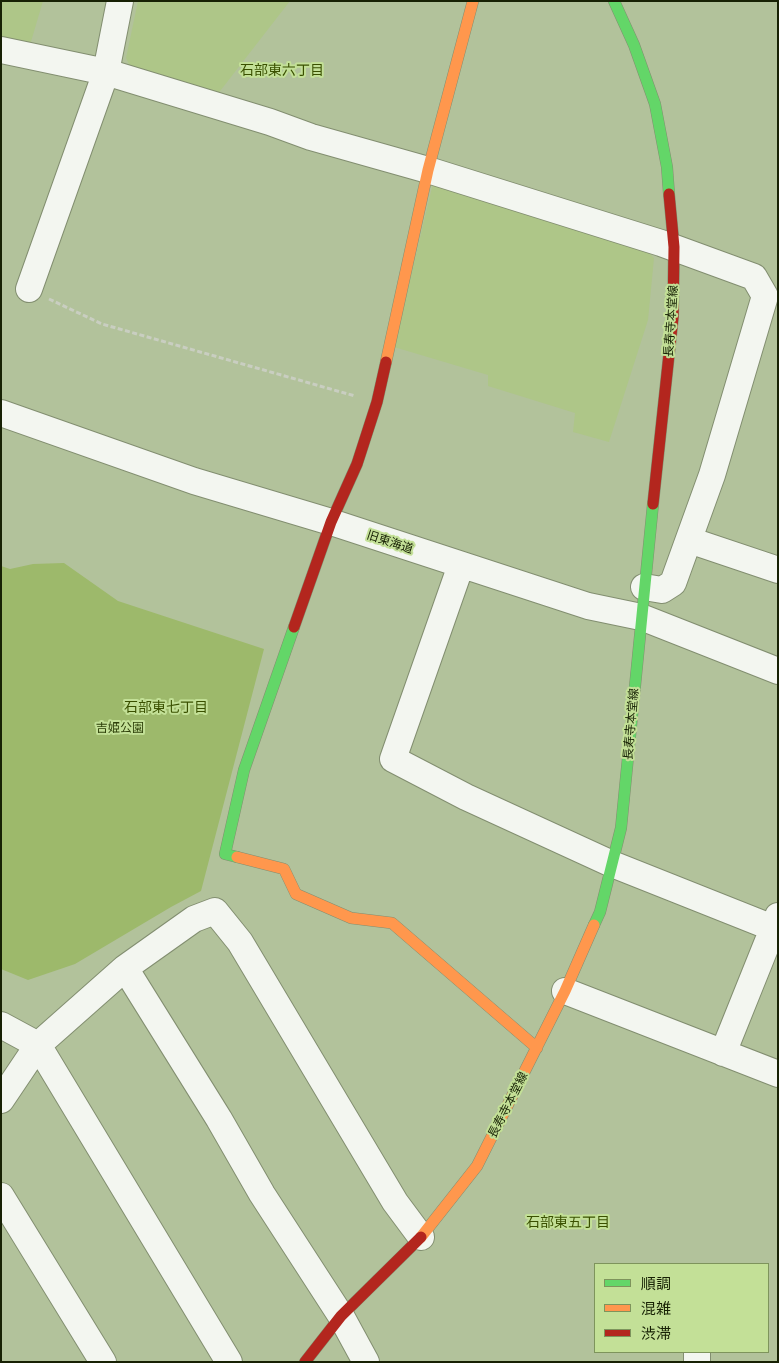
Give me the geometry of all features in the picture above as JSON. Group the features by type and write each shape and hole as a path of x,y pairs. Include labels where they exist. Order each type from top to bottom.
{"main road":[{"path":"473,1 428,170 377,402 357,464 331,522 244,770 225,854 284,869 296,894 351,918 392,922 537,1048"},
{"name":"長寿寺本堂線","path":"305,1362 341,1316 421,1237 478,1166 537,1048 600,912 621,828 644,587 674,317 674,247 667,167 655,104 634,45 614,1"}],"street":[{"path":"29,290 106,72 120,1"},
{"path":"1,50 106,72 270,122 311,137 428,170 674,247 754,277 765,296 712,475 689,540 673,584 662,590 644,587"},
{"name":"旧東海道","path":"1,413 194,481 331,522 588,606 641,618 778,671"},
{"path":"689,540 778,570"},
{"path":"461,565 393,759 466,797 612,864 775,922 723,1053"},
{"path":"1,1100 38,1045 125,968 194,919 215,911 240,942 396,1202 421,1237"},
{"path":"125,968 219,1119 262,1194 341,1316 366,1362"},
{"path":"564,991 778,1074"},
{"path":"1,1025 38,1045 229,1362"},
{"path":"1,1196 103,1362"}],"path":[{"path":"29,290 102,324 377,402"}],"shaded area":[{"path":"1,1 43,1 30,45 1,38"},
{"path":"138,1 290,1 217,95 131,68 126,58"},
{"path":"434,179 643,247 654,258 648,320 609,442 573,432 575,413 488,386 488,375 394,347"}],"green space":[{"name":"吉姫公園","path":"64,563 118,601 264,649 201,891 75,964 28,980 1,969 1,566 10,569 33,564"}],"traffic: fast":[{"path":"614,1 634,45 655,104 667,167 669,194"},
{"path":"594,925 600,912 621,828 653,504"},
{"path":"237,857 225,854 244,770 294,627"}],"traffic: slow":[{"path":"386,362 428,170 473,1"},
{"path":"237,857 284,869 296,894 351,918 392,923 537,1048"},
{"path":"421,1237 477,1166 565,991 594,925"}],"traffic: jam":[{"path":"653,504 673,317 674,247 669,194"},
{"path":"294,627 331,522 357,464 377,402 386,362"},
{"path":"305,1362 341,1316 421,1237"}],"district":[{"name":"石部東六丁目","path":"282,70"},
{"name":"石部東七丁目","path":"166,707"},
{"name":"石部東五丁目","path":"568,1222"}]}
